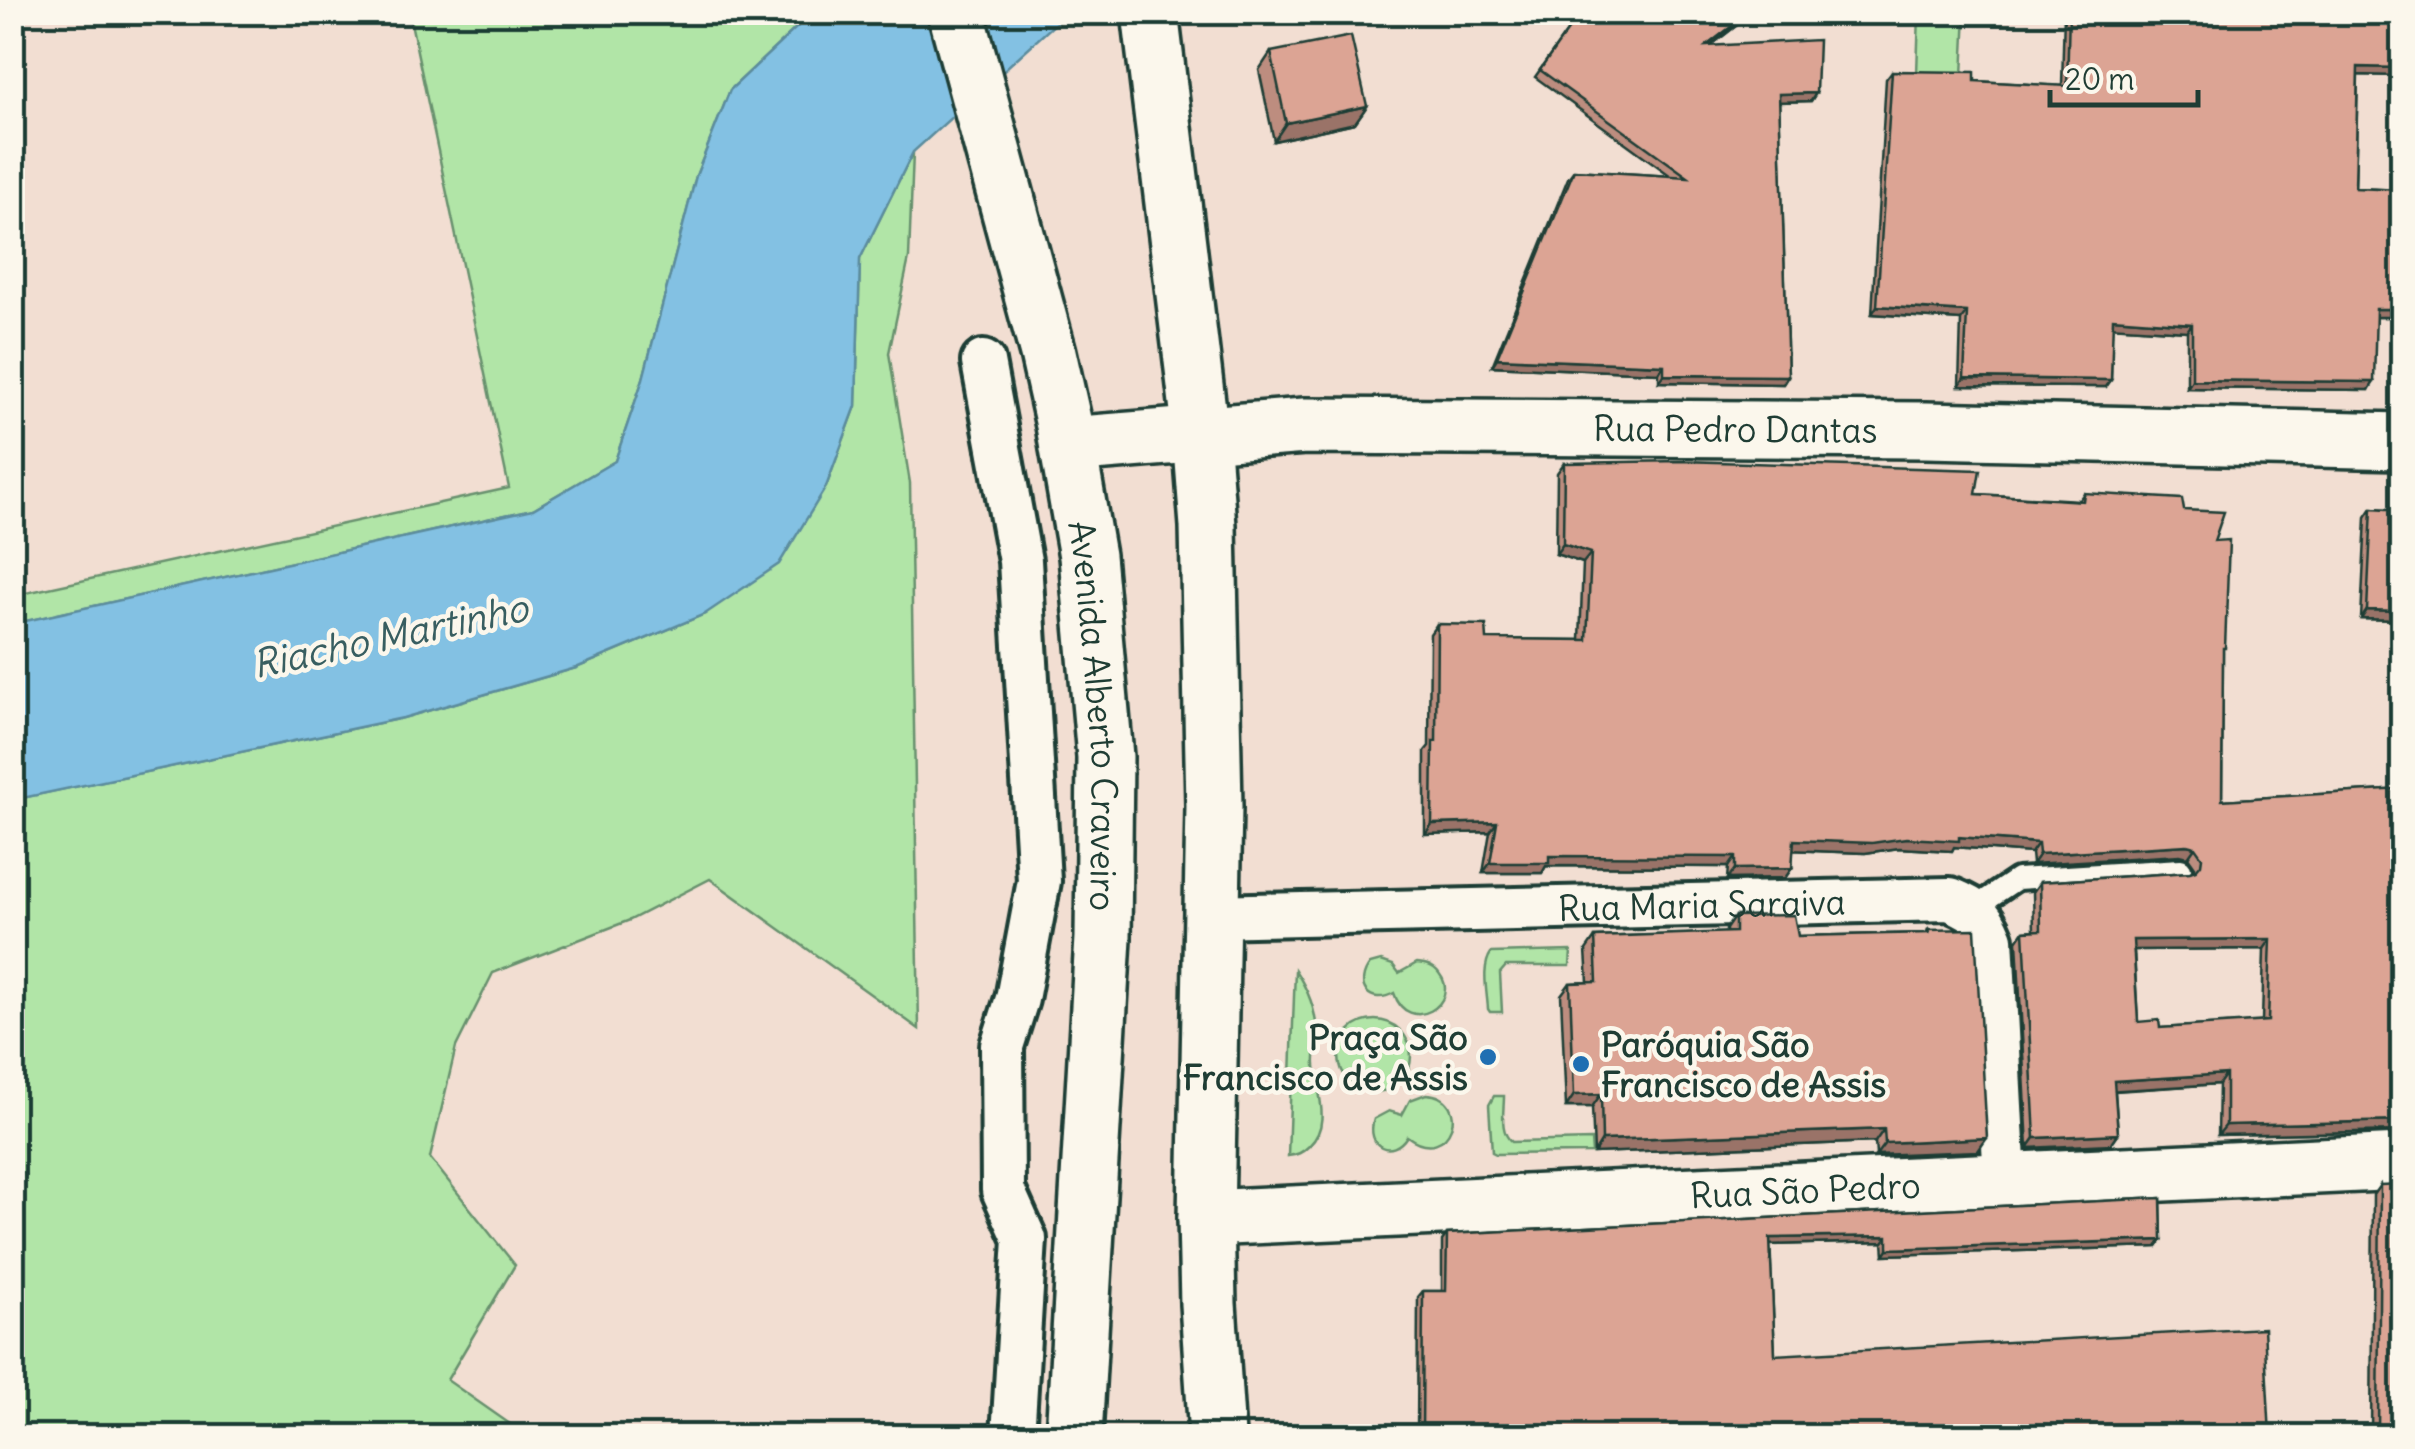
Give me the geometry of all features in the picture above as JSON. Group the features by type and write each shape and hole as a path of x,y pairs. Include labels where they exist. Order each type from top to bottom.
{"main road":[{"name":"Avenida Alberto Craveiro","path":"956,12 1048,353 1068,445 1088,556 1105,756 1103,938 1074,1436"},
{"path":"1150,12 1201,434 1208,526 1214,806 1206,1218 1217,1436"},
{"name":"Rua Pedro Dantas","path":"1068,445 1324,426 1926,430 2402,441"},
{"name":"Rua São Pedro","path":"1206,1218 2402,1162"}],"street":[{"path":"983,362 1020,561 1039,882 1017,998 1002,1046 1003,1190 1025,1239 1013,1436"},
{"name":"Rua Maria Saraiva","path":"1212,916 1950,899 1972,909"},
{"path":"1972,909 1985,922 1992,940 2004,1180"}],"lane":[{"path":"1972,909 2017,879 2181,869"}],"green space":[{"path":"409,13 812,13 730,90 696,176 643,379 615,461 533,509 13,624 12,596 509,488"},
{"path":"1919,13 1966,13 1963,76 1917,74"},
{"path":"913,152 909,258 889,353 910,483 919,1029 710,879 630,920 493,973 456,1047 430,1158 515,1265 447,1380 527,1436 13,1436 12,800 403,718 576,668 705,614 826,487 856,406 860,259"},
{"path":"1571,951 1570,966 1506,966 1500,973 1502,1012 1490,1012 1485,972 1491,953"},
{"path":"1381,961 1393,965 1399,973 1417,963 1434,968 1445,984 1439,1004 1431,1011 1410,1013 1394,993 1371,995 1364,986 1365,972 1370,964"},
{"path":"1295,970 1315,1017 1315,1065 1322,1118 1309,1146 1288,1156"},
{"path":"1375,1020 1389,1022 1401,1030 1409,1042 1409,1070 1401,1082 1389,1090 1375,1092 1361,1090 1349,1082 1341,1070 1339,1056 1341,1042 1349,1030 1361,1022"},
{"path":"1426,1094 1441,1098 1449,1106 1453,1117 1445,1138 1435,1144 1422,1144 1407,1136 1388,1149 1377,1143 1372,1129 1374,1119 1389,1111 1402,1115 1410,1100"},
{"path":"1494,1096 1504,1096 1504,1127 1512,1142 1591,1140 1592,1153 1492,1152 1489,1105"}],"water":[{"name":"Riacho Martinho","path":"812,13 1067,13 913,152 860,259 856,406 826,487 779,564 705,614 576,668 403,718 13,800 12,624 533,509 615,461 643,379 696,176 730,90"}],"building":[{"path":"1581,12 1750,12 1706,46 1818,40 1816,93 1779,94 1788,376 1664,375 1664,365 1497,358 1574,170 1688,177 1540,70"},
{"path":"2069,12 2402,12 2402,68 2358,67 2355,188 2402,190 2402,309 2376,309 2374,382 2192,380 2192,324 2113,318 2111,380 1964,378 1967,312 1877,306 1892,71 1975,72 1975,81 2067,86"},
{"path":"1351,36 1367,106 1286,123 1271,52"},
{"path":"1682,461 1980,470 1976,494 2083,501 2084,493 2182,499 2184,510 2224,512 2214,541 2229,540 2223,648 2222,800 2402,789 2402,1121 2226,1125 2226,1074 2114,1081 2118,1134 2035,1138 2024,931 2041,930 2040,882 2190,872 2201,864 2202,857 2195,847 2039,854 2038,843 1959,837 1959,841 1906,838 1872,843 1794,840 1792,868 1735,869 1735,857 1549,856 1549,863 1490,863 1497,822 1432,824 1437,624 1486,625 1487,639 1587,640 1591,553 1563,544 1564,463","holes":["2271,939 2268,1021 2160,1028 2159,1020 2138,1022 2133,940"]},
{"path":"2372,508 2402,510 2402,611 2367,610"},
{"path":"1794,915 1798,936 1975,929 1987,1138 1885,1143 1884,1129 1602,1140 1601,1094 1574,1095 1570,983 1597,982 1595,937 1735,932 1735,916"},
{"path":"2402,1184 2402,1436 2378,1436 2380,1185"},
{"path":"2161,1198 2162,1240 1888,1249 1888,1236 1770,1238 1775,1355 2264,1328 2270,1436 1422,1436 1423,1291 1446,1291 1447,1234"}],"place":[{"name":"Praça São Francisco de Assis","path":"1488,1057"},
{"name":"Paróquia São Francisco de Assis","path":"1581,1064"}]}
